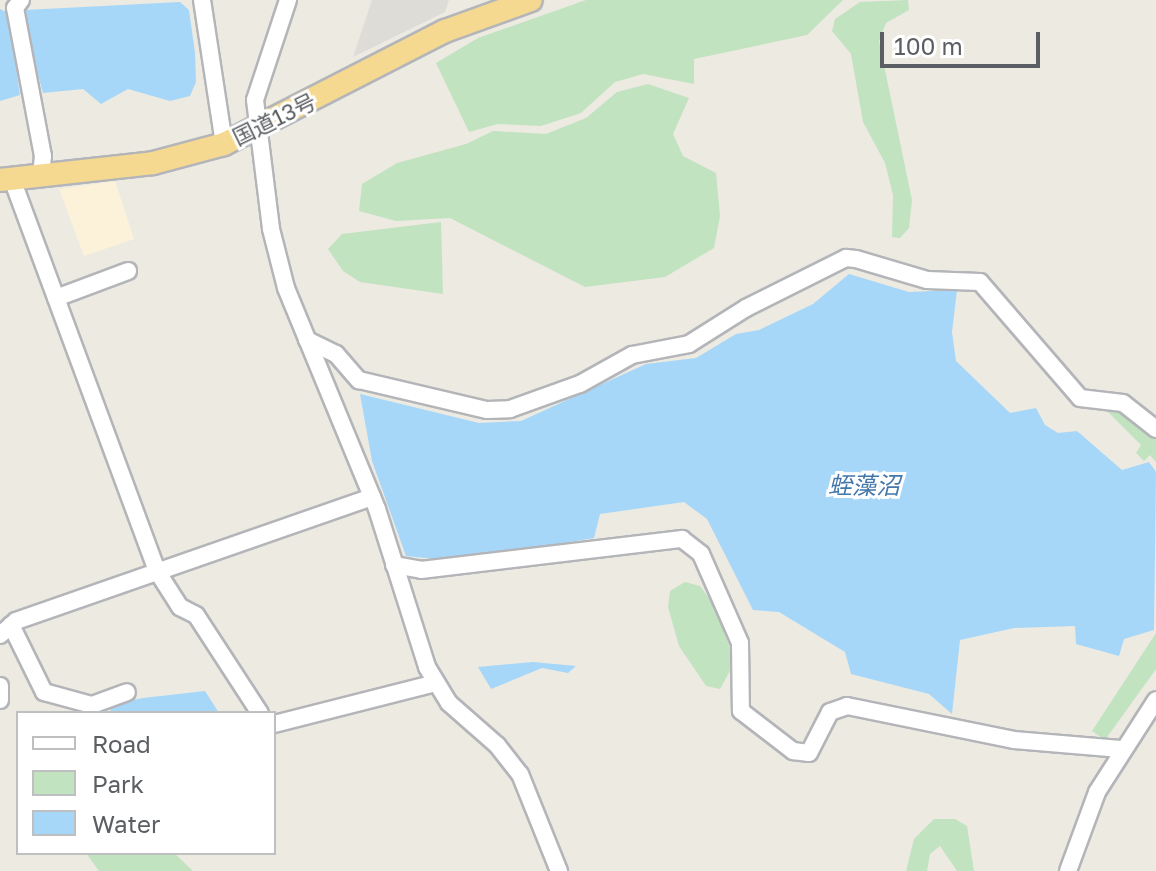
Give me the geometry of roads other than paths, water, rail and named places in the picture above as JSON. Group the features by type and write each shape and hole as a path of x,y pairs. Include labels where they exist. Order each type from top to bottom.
{"highway":[{"name":"国道13号","path":"6,179 153,163 224,144 256,132 445,31 531,0"}],"street":[{"path":"21,0 15,8 43,156 41,175"},
{"path":"202,0 224,144"},
{"path":"288,0 255,100 256,132 271,229 286,288 372,497 436,683 520,774 559,871"},
{"path":"6,179 56,298 157,571 180,607 196,615 259,711"},
{"path":"307,340 336,354 359,380 487,410 510,409 580,384 632,355 689,344 746,308 846,258 856,259 927,280 980,282 1080,398 1123,403 1156,429"},
{"path":"56,298 128,271"},
{"path":"127,692 92,705 44,692 6,630 157,571 372,497"},
{"path":"394,565 421,570 682,539 701,554 740,643 741,711 793,751 809,753 830,712 847,706 1014,740 1121,749"},
{"path":"276,723 436,683"},
{"path":"0,686 0,700"},
{"path":"1068,871 1097,792 1121,749 1156,700"}],"water":[{"path":"180,2 189,10 195,53 196,82 190,96 170,101 128,89 101,104 83,89 43,93 22,17 25,10"},
{"path":"0,9 8,13 20,95 0,101"},
{"name":"蛭藻沼","path":"849,274 909,292 957,290 952,332 956,361 1010,413 1036,408 1045,425 1058,433 1077,431 1122,470 1149,462 1156,472 1154,630 1124,639 1119,656 1076,644 1075,626 1014,628 960,640 952,714 929,694 851,674 845,652 779,612 753,610 707,519 684,502 600,514 594,538 453,561 406,556 372,461 360,394 479,423 521,421 646,364 696,358 736,334 759,330 813,304"},
{"path":"533,662 576,666 568,673 542,668 491,689 478,667"},
{"path":"205,691 218,711 110,711 114,704"}]}
